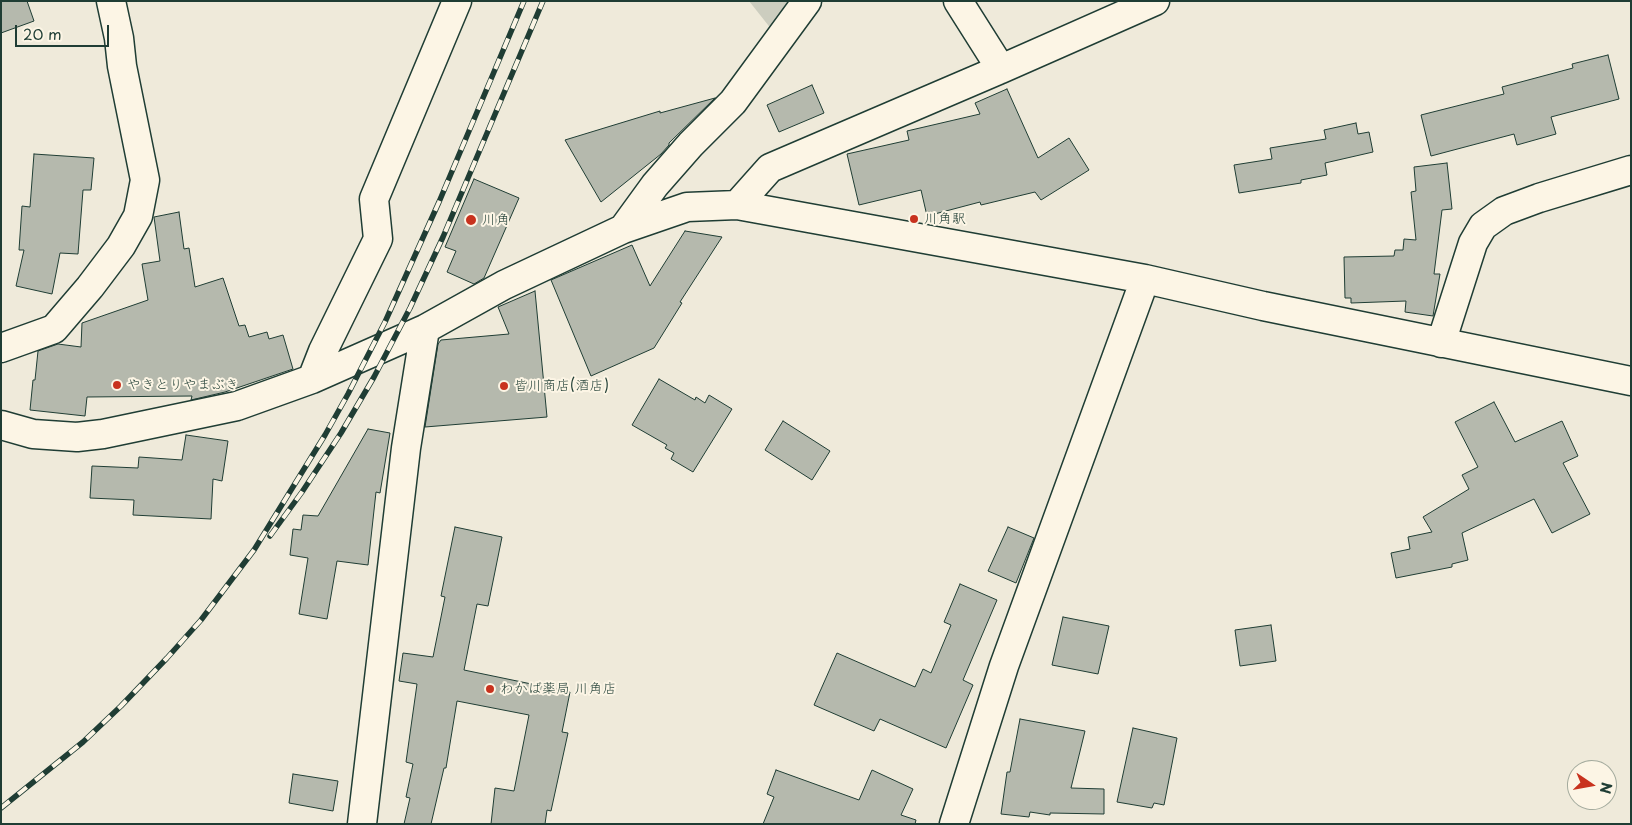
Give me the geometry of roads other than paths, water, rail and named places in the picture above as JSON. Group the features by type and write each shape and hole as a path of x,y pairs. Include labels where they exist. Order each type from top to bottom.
{"street":[{"path":"1,348 54,328 90,287 121,246 138,216 145,180 111,1"},
{"path":"312,379 323,352 378,239 374,199 457,1"},
{"path":"623,229 655,184 734,102 807,1"},
{"path":"958,1 1002,69"},
{"path":"737,205 770,168 1155,1"},
{"path":"1442,343 1473,243 1483,226 1504,211 1631,170"},
{"path":"1,425 33,434 77,437 104,434 237,406 312,379 425,329 504,286 623,229 687,208 737,205 1144,279 1263,306 1631,381"},
{"path":"954,824 1004,666 1144,279"},
{"path":"362,824 406,448 425,329"}],"railway":[{"path":"1,808 83,742 121,706 201,620 254,550 325,435 385,322 439,202 524,1"},
{"path":"270,536 341,433 374,377 410,308 443,237 543,1"}],"place":[{"name":"川角駅","path":"914,219"},
{"name":"川角","path":"471,220"},
{"name":"やきとりやまぶき","path":"117,385"},
{"name":"皆川商店(酒店)","path":"504,386"},
{"name":"わかば薬局 川角店","path":"490,689"}]}
